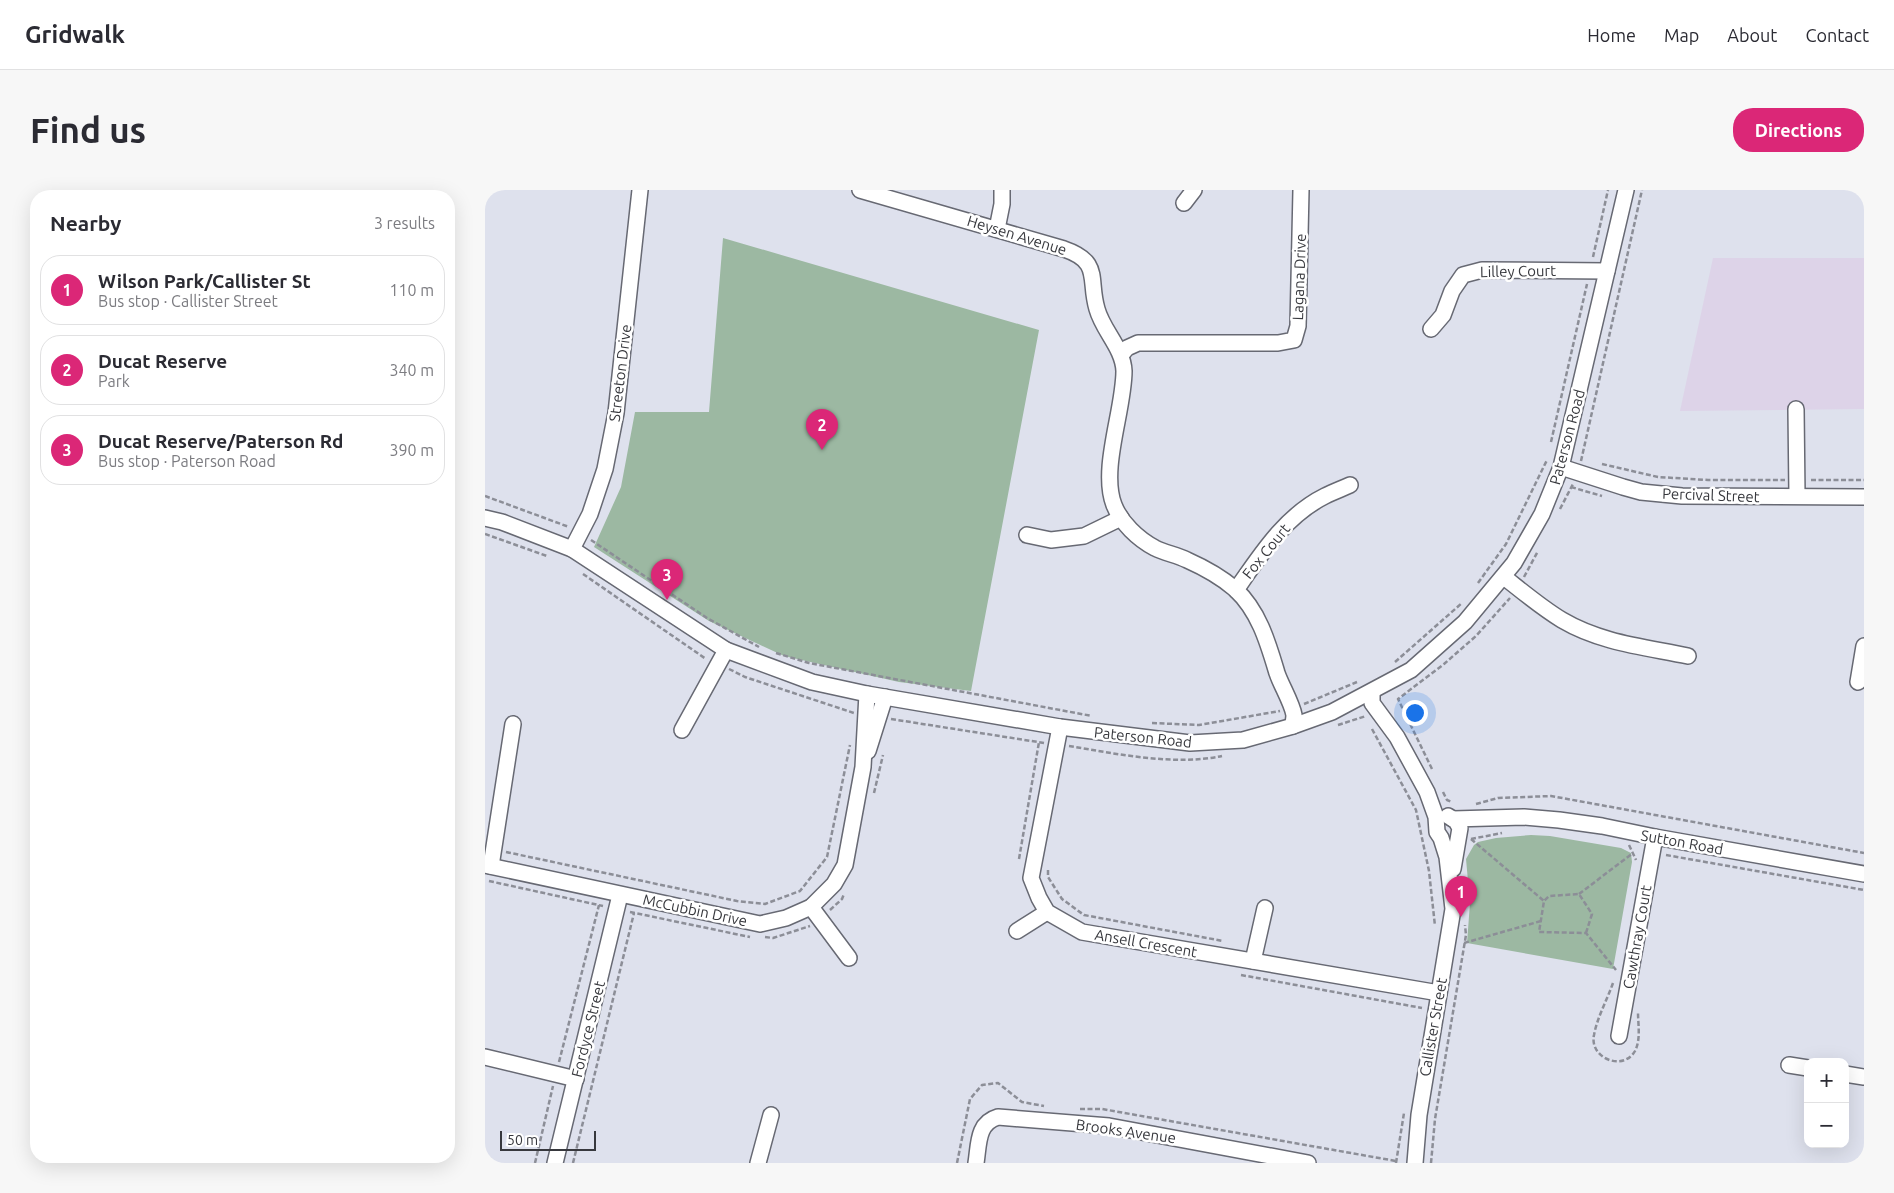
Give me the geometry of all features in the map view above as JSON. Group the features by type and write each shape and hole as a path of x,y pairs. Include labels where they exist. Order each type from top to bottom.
{"street":[{"name":"Streeton Drive","path":"572,549 590,514 605,469 616,413 640,190"},
{"name":"Heysen Avenue","path":"860,190 1069,250 1085,259 1093,276 1097,308 1103,324 1121,355 1124,369 1110,462 1113,504 1121,518 1137,536 1156,549 1185,559 1214,573 1236,590 1247,602 1260,625 1279,681 1288,709 1285,717 1293,726"},
{"path":"997,228 1002,190"},
{"path":"1184,203 1194,190"},
{"name":"Lagana Drive","path":"1121,355 1130,355 1151,344 1278,343 1294,340 1298,326 1301,190"},
{"name":"Paterson Road","path":"485,518 502,522 572,549 726,650 812,682 885,698 1060,727 1190,743 1243,740 1293,726 1332,712 1411,670 1465,622 1514,563 1542,514 1563,459 1626,190"},
{"name":"Lilley Court","path":"1431,329 1443,315 1452,291 1463,275 1482,270 1607,271"},
{"path":"1796,409 1797,496"},
{"name":"Percival Street","path":"1563,459 1623,488 1661,494 1682,496 1864,497"},
{"name":"Fox Court","path":"1236,590 1269,543 1297,514 1324,496 1350,485"},
{"path":"1027,535 1051,540 1084,536 1121,518"},
{"path":"1504,577 1545,609 1583,630 1616,642 1688,656"},
{"path":"1858,682 1864,646"},
{"path":"682,730 726,650"},
{"name":"Callister Street","path":"1371,692 1372,703 1397,737 1445,825 1452,890 1453,909 1432,992 1415,1163"},
{"name":"McCubbin Drive","path":"488,866 618,902 760,924 786,918 811,907 834,884 845,865 863,767 867,694"},
{"name":"McCubbin Drive","path":"863,767 885,698"},
{"path":"488,866 494,849 513,724"},
{"path":"1017,931 1047,912 1031,878 1060,727"},
{"name":"Sutton Road","path":"1445,825 1500,818 1524,817 1559,820 1602,826 1655,838 1864,874"},
{"name":"Sutton Road","path":"1463,839 1500,818"},
{"path":"1445,825 1446,840 1463,839"},
{"name":"Cawthray Court","path":"1619,1036 1655,838"},
{"name":"Callister Street","path":"1452,890 1463,839"},
{"name":"Fordyce Street","path":"555,1163 618,902"},
{"path":"811,907 849,958"},
{"path":"1253,961 1265,908"},
{"name":"Ansell Crescent","path":"1047,912 1081,932 1432,992"},
{"path":"485,1058 576,1079"},
{"path":"1789,1065 1804,1067"},
{"path":"1849,1075 1864,1077"},
{"path":"758,1163 771,1115"},
{"name":"Brooks Avenue","path":"976,1163 982,1128 989,1120 998,1117 1109,1126 1308,1163"}],"path":[{"path":"1589,460 1563,459 1550,447 1608,190"},
{"path":"1473,590 1505,544 1547,462 1549,454"},
{"path":"1596,463 1658,477 1708,480 1864,480"},
{"path":"485,496 580,532 707,618 761,648"},
{"path":"1394,662 1467,598"},
{"path":"769,650 809,663 1098,717"},
{"path":"1145,723 1199,725 1288,709 1361,680"},
{"path":"1370,725 1416,810 1429,871 1435,924 1434,933"},
{"path":"494,849 737,901 765,904 801,891 827,858 850,742"},
{"path":"1019,861 1039,742"},
{"path":"873,796 884,748"},
{"path":"1463,839 1508,832"},
{"path":"1463,839 1544,901"},
{"path":"1629,845 1637,858 1635,868"},
{"path":"1616,970 1585,933 1539,932 1544,901 1549,896 1579,894 1633,853"},
{"path":"1663,854 1864,890"},
{"path":"1048,869 1048,877 1062,899 1084,915 1228,942"},
{"path":"485,880 599,905 618,902 634,913 743,937 753,937"},
{"path":"763,937 773,938 813,925 842,899 846,890"},
{"path":"1579,894 1592,914 1585,933"},
{"path":"535,1163 599,905"},
{"path":"573,1163 634,913"},
{"path":"1431,1163 1435,1119 1464,944 1465,918"},
{"path":"1464,944 1541,921"},
{"path":"1618,960 1614,983 1593,1036 1596,1050 1605,1060 1618,1062 1626,1060 1634,1052 1639,1038 1638,1011"},
{"path":"1235,973 1422,1008 1432,992"},
{"path":"1396,1163 1404,1113"}],"shaded area":[{"path":"1713,258 1864,258 1864,409 1680,411"}],"green space":[{"path":"723,238 1039,330 971,691 899,682 784,656 709,621 594,547 621,487 635,412 709,412"},
{"path":"1531,835 1550,836 1621,848 1631,853 1632,862 1613,969 1467,943 1470,903 1466,859 1474,845 1478,842 1496,838"}],"place":[{"name":"Ducat Reserve","path":"822,450"},
{"name":"Ducat Reserve/Paterson Rd","path":"667,600"},
{"name":"Wilson Park/Callister St","path":"1461,917"}]}
